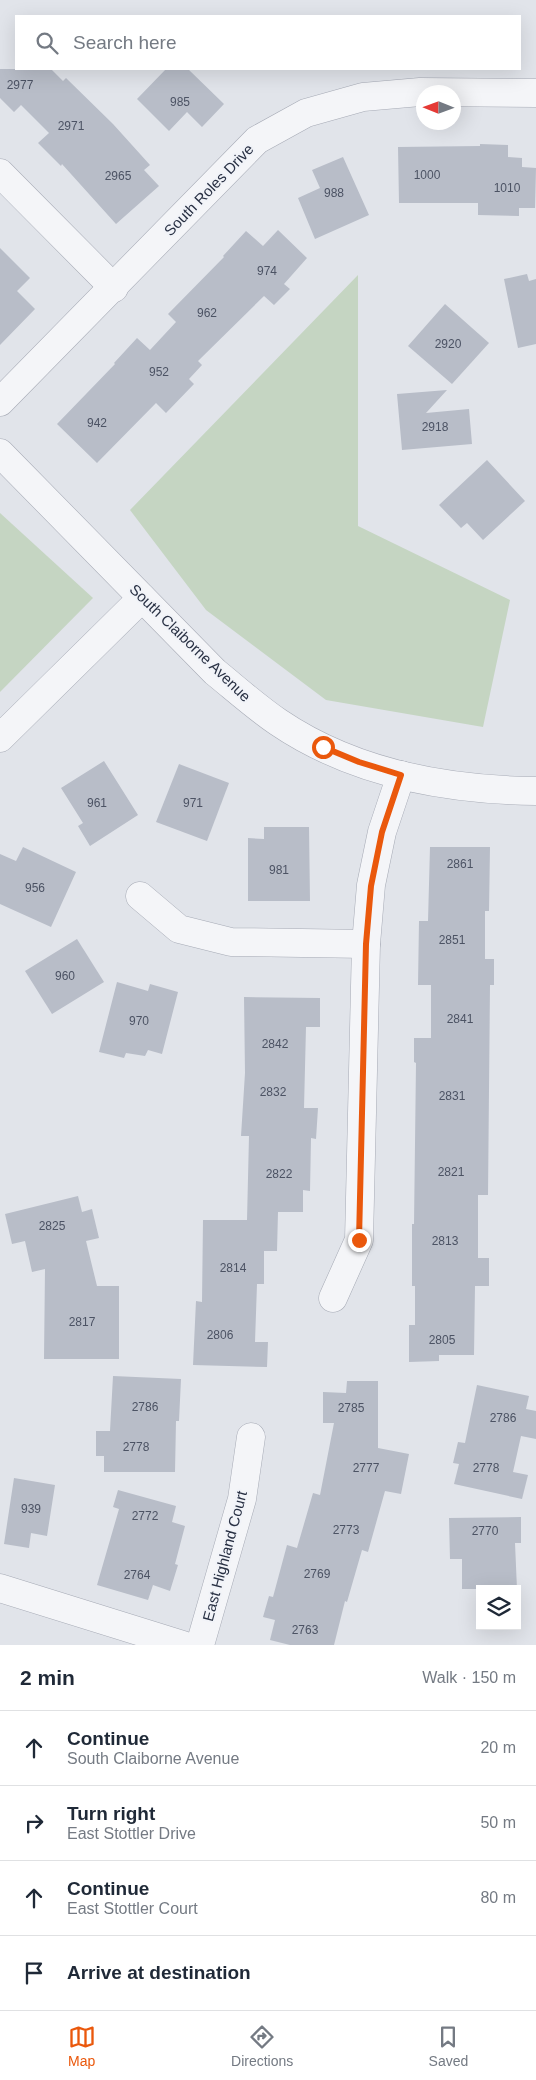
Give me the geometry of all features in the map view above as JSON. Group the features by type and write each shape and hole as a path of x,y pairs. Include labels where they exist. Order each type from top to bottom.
{"street":[{"name":"South Roles Drive","path":"0,402 114,288 257,140 306,113 363,97 420,92 536,93"},
{"path":"0,173 114,288"},
{"name":"South Claiborne Avenue","path":"0,453 216,672 279,723 323,747 359,762 401,775 462,787 536,791"},
{"path":"0,738 142,598"},
{"path":"333,1298 359,1240 366,944 371,886 382,832 401,775"},
{"path":"140,896 179,928 231,942 366,944"},
{"name":"East Highland Court","path":"200,1645 242,1499 251,1437"},
{"path":"0,1588 183,1645"}],"green space":[{"path":"358,275 358,526 510,600 483,727 326,700 206,610 130,510"},
{"path":"0,513 93,598 0,692"}],"building":[{"path":"0,69 52,70 63,81 66,78 113,124 150,165 144,170 159,186 116,224 62,164 61,166 38,143 49,133 21,105 14,112 0,98"},
{"path":"165,70 189,70 224,104 202,127 187,112 169,131 137,99"},
{"path":"480,144 508,145 508,157 522,158 522,167 536,168 535,208 519,208 519,216 478,215 478,203 399,203 398,147 480,146"},
{"path":"343,157 369,215 315,239 298,198 320,188 312,170"},
{"path":"278,230 307,258 284,284 290,289 274,305 264,296 198,361 202,365 189,379 194,384 166,413 156,403 97,463 57,424 115,364 137,338 150,350 176,322 168,314 224,257 246,231 263,246"},
{"path":"0,248 30,278 17,291 35,309 0,345"},
{"path":"527,274 529,281 536,279 536,344 518,348 504,279"},
{"path":"445,304 489,343 452,384 408,346"},
{"path":"447,390 426,413 469,409 472,444 402,450 397,394"},
{"path":"487,460 525,501 483,540 467,523 461,528 439,505"},
{"path":"104,761 138,815 90,846 78,826 83,823 61,788"},
{"path":"179,764 229,783 207,841 156,822"},
{"path":"264,827 309,827 310,901 248,901 248,838 264,839"},
{"path":"23,847 76,872 51,927 0,904 0,854 16,861"},
{"path":"430,847 490,847 489,911 485,911 485,959 494,959 494,985 490,985 488,1195 478,1195 478,1258 489,1258 489,1286 475,1286 474,1355 439,1355 439,1361 409,1362 409,1325 415,1325 415,1286 412,1286 416,1063 414,1062 414,1038 431,1038 431,985 418,985 419,921 428,921"},
{"path":"77,939 104,982 52,1014 25,971"},
{"path":"117,982 148,991 150,984 178,992 162,1054 148,1050 145,1056 126,1053 124,1058 99,1052"},
{"path":"244,997 320,998 320,1027 306,1027 304,1108 318,1108 316,1139 311,1138 310,1191 303,1190 303,1212 278,1212 277,1251 264,1251 264,1284 257,1284 255,1342 268,1342 267,1367 193,1365 196,1301 202,1302 203,1220 247,1220 249,1136 241,1136 245,1073"},
{"path":"78,1196 82,1212 92,1209 99,1238 86,1241 97,1286 119,1286 119,1359 44,1359 45,1269 32,1272 25,1241 12,1244 5,1214"},
{"path":"113,1376 181,1379 179,1421 176,1421 175,1472 104,1472 104,1456 96,1456 96,1431 110,1431"},
{"path":"347,1381 378,1381 378,1448 409,1454 401,1494 385,1491 368,1552 362,1550 347,1602 345,1601 334,1645 290,1645 270,1640 275,1620 263,1617 269,1596 273,1597 287,1545 297,1548 313,1493 320,1495 334,1423 323,1423 323,1392 346,1393"},
{"path":"477,1385 529,1396 526,1409 536,1411 536,1439 521,1436 513,1472 528,1475 522,1499 454,1484 459,1464 453,1463 458,1442 465,1443"},
{"path":"14,1478 55,1485 47,1536 31,1533 29,1548 4,1544"},
{"path":"118,1490 176,1506 172,1522 185,1526 175,1564 178,1565 170,1591 153,1585 148,1600 97,1585 119,1509 113,1507"},
{"path":"521,1517 521,1543 515,1543 517,1585 476,1585 476,1589 462,1589 462,1559 450,1559 449,1518"}],"route":[{"path":"323,747 359,762 401,775 382,832 371,886 366,944 359,1240"}]}
